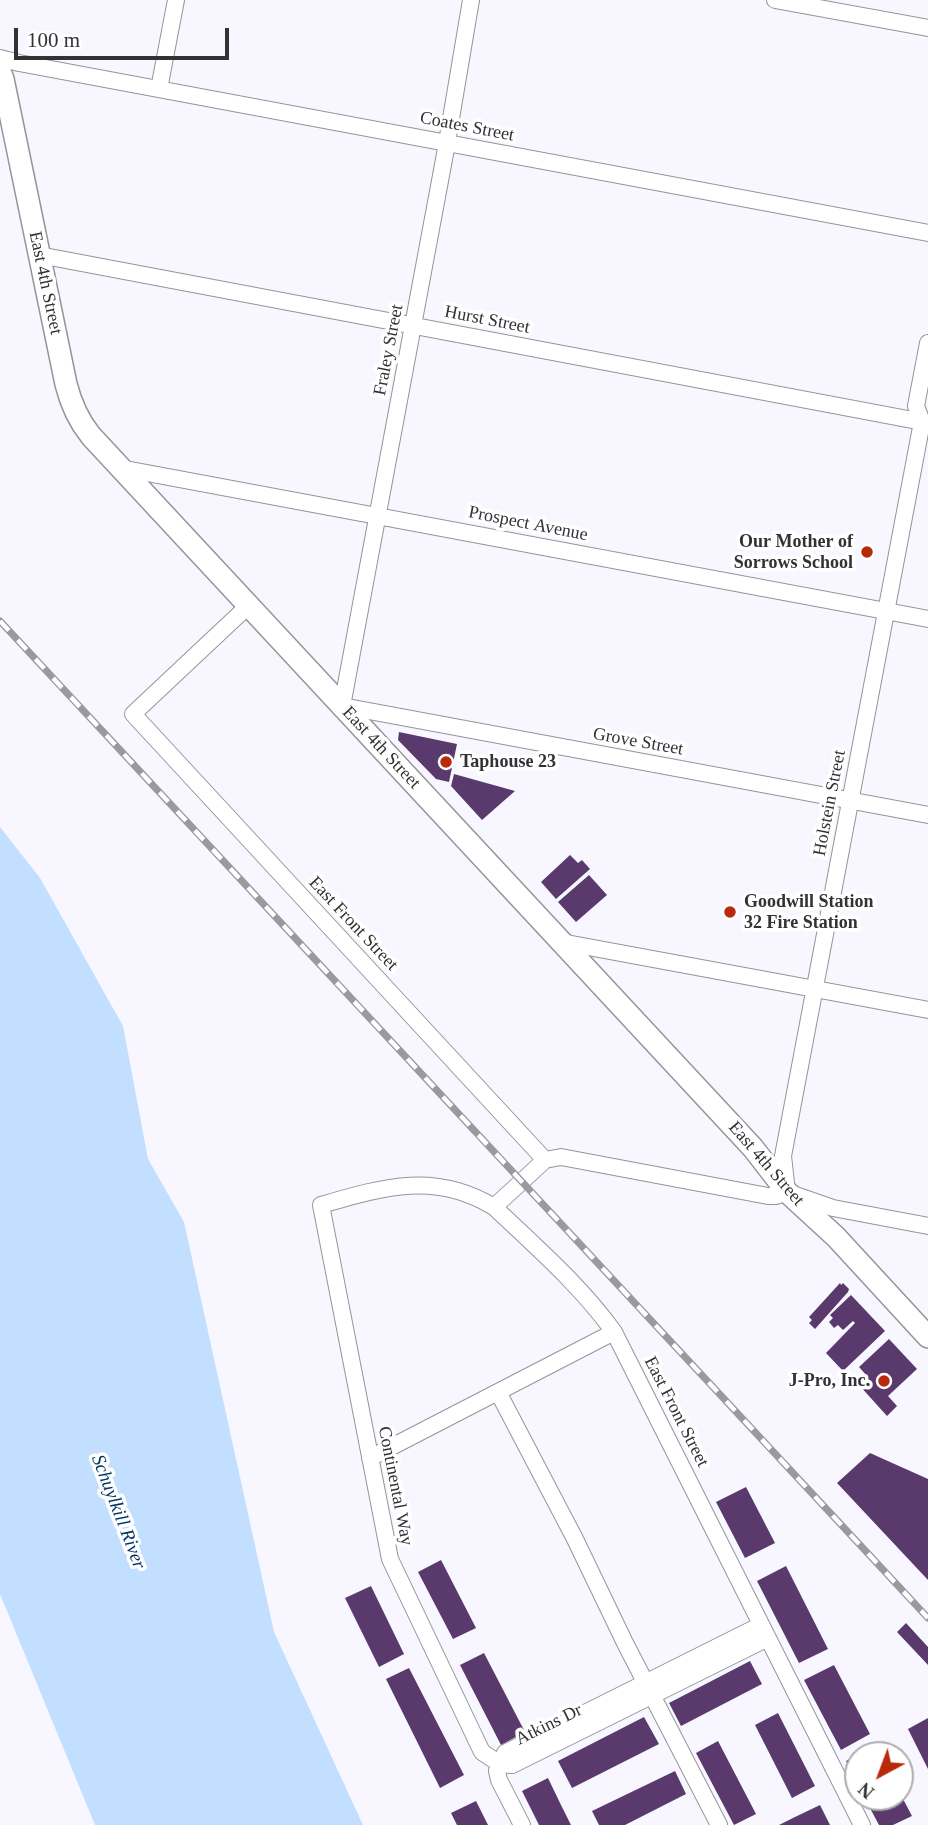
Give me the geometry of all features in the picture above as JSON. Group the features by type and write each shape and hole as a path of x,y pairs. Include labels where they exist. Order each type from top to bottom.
{"main road":[{"name":"East 4th Street","path":"0,71 65,384 75,413 91,436 753,1148 787,1192 836,1237 928,1336"}],"street":[{"path":"159,89 176,0"},
{"name":"Fraley Street","path":"342,706 471,0"},
{"path":"775,0 928,28"},
{"name":"Coates Street","path":"0,58 928,233"},
{"name":"Hurst Street","path":"39,255 926,420"},
{"name":"Holstein Street","path":"787,1192 783,1156 886,611 926,420 916,406 928,343"},
{"name":"Prospect Avenue","path":"120,468 928,619"},
{"name":"East Front Street","path":"248,606 133,714 545,1160"},
{"name":"Grove Street","path":"342,706 928,815"},
{"path":"561,942 928,1010"},
{"path":"494,1206 545,1160 561,1157 768,1196 787,1192 833,1208 928,1226"},
{"name":"East Front Street","path":"321,1205 367,1192 425,1184 478,1197 494,1206 596,1306 614,1332 862,1825"},
{"name":"Continental Way","path":"321,1205 390,1559 482,1752 500,1764"},
{"path":"370,1458 614,1332"},
{"path":"498,1392 719,1825"},
{"name":"Atkins Dr","path":"500,1764 512,1765 649,1689 764,1632"},
{"path":"500,1764 497,1771 499,1780 522,1825"}],"water":[{"name":"Schuylkill River","path":"0,827 40,878 123,1026 148,1159 184,1222 274,1632 363,1825 95,1825 0,1594"}],"building":[{"path":"399,732 457,744 449,782 436,779 398,740"},
{"path":"454,774 515,791 482,820 451,786"},
{"path":"570,855 578,863 582,860 590,869 556,899 541,882"},
{"path":"589,875 607,895 576,922 558,902"},
{"path":"840,1283 849,1289 848,1292 815,1329 809,1323 812,1320 809,1317"},
{"path":"851,1295 885,1331 843,1371 826,1353 855,1323 853,1321 843,1330 838,1325 834,1328 829,1322 833,1318 830,1315"},
{"name":"J-Pro, Inc.","path":"889,1339 917,1369 888,1396 897,1406 887,1416 859,1385 868,1377 859,1367"},
{"path":"870,1453 928,1479 928,1580 837,1483"},
{"path":"746,1487 775,1543 745,1558 716,1502"},
{"path":"441,1560 476,1628 453,1639 418,1572"},
{"path":"786,1566 828,1649 799,1663 757,1581"},
{"path":"371,1586 404,1654 379,1667 345,1598"},
{"path":"906,1623 928,1647 928,1665 897,1632"},
{"path":"484,1653 525,1732 501,1745 460,1665"},
{"path":"750,1661 762,1684 681,1726 669,1703"},
{"path":"834,1665 870,1734 857,1741 844,1741 844,1748 841,1750 804,1680"},
{"path":"409,1668 464,1775 440,1788 386,1679"},
{"path":"778,1713 815,1786 792,1798 755,1725"},
{"path":"644,1717 659,1744 572,1788 558,1761"},
{"path":"928,1718 928,1769 914,1741 908,1729"},
{"path":"718,1741 756,1814 734,1825 696,1753"},
{"path":"675,1771 686,1794 625,1825 599,1825 592,1811"},
{"path":"548,1778 571,1825 539,1825 522,1791"},
{"path":"476,1801 488,1825 457,1825 451,1813"},
{"path":"820,1805 830,1825 779,1825 795,1817"},
{"path":"872,1811 909,1811 912,1816 893,1825 879,1825"}],"railway":[{"path":"0,621 928,1618"}],"place":[{"name":"Our Mother of Sorrows School","path":"867,552"},
{"name":"Taphouse 23","path":"446,762"},
{"name":"Goodwill Station 32 Fire Station","path":"730,912"},
{"name":"J-Pro, Inc.","path":"884,1381"}]}
